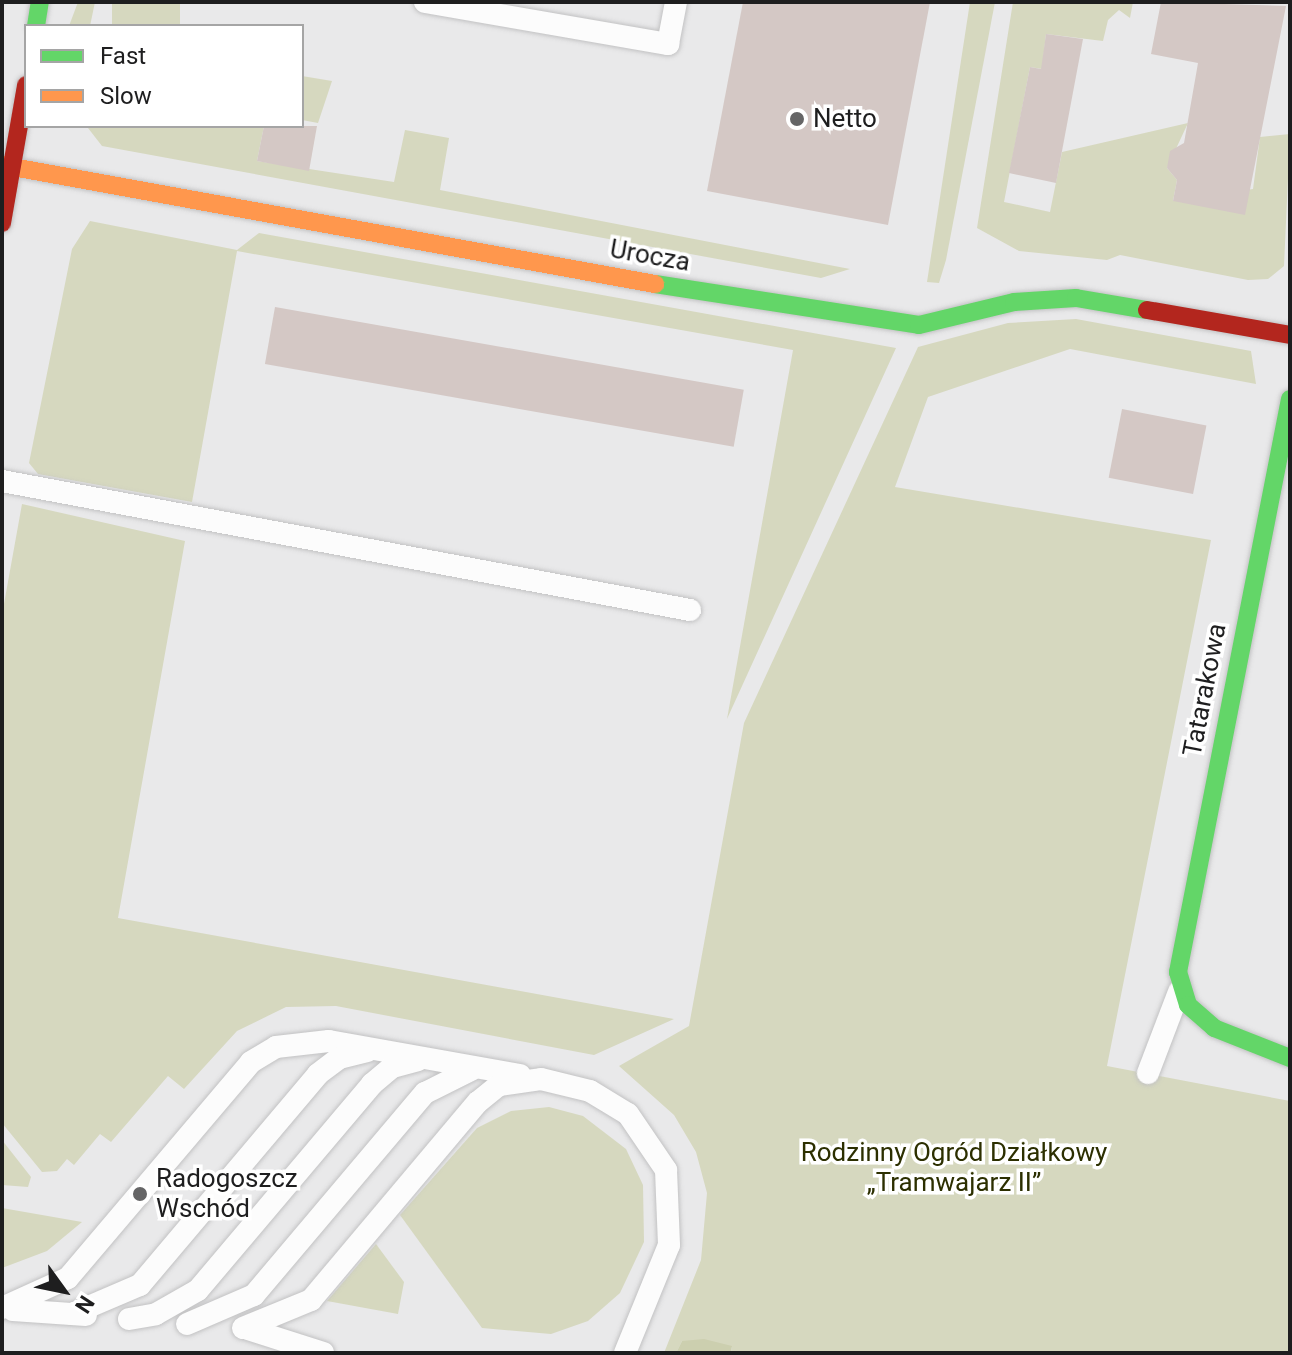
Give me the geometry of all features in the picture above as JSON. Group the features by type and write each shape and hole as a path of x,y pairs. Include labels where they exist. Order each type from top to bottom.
{"street":[{"path":"36,24 40,2"},
{"path":"2,223 7,166 24,94"},
{"name":"Urocza","path":"7,166 844,318 919,325 1014,302 1076,298 1290,335"},
{"name":"Tatarakowa","path":"1179,992 1179,950 1290,399"},
{"path":"1179,992 1214,1028 1290,1058"}],"lane":[{"path":"425,2 668,44 676,2"},
{"path":"2,481 690,610"},
{"path":"1148,1073 1179,992"},
{"path":"2,1308 68,1278 251,1062 300,1041 382,1051 541,1079 590,1091 628,1114 666,1170 669,1245 625,1353"},
{"path":"72,1314 140,1285 318,1074 339,1058 382,1051"},
{"path":"129,1319 156,1314 198,1290 372,1084 392,1067 436,1060"},
{"path":"187,1324 254,1295 425,1093 454,1074 488,1070"},
{"path":"243,1328 311,1300 478,1102 499,1085 541,1079"},
{"path":"2,1308 243,1328 323,1353"}],"green space":[{"path":"78,2 95,2 90,24 70,24"},
{"path":"112,2 180,2 180,24 112,24"},
{"path":"970,2 995,2 946,260 939,283 927,282"},
{"path":"1013,2 1133,2 1130,18 1119,10 1108,20 1103,41 1046,34 1042,69 1030,67 1004,202 1050,212 1062,152 1188,123 1167,168 1177,180 1173,201 1253,189 1260,137 1290,134 1284,266 1268,279 1248,280 1120,255 1107,260 1019,251 977,228"},
{"path":"304,76 332,81 318,123 304,120"},
{"path":"88,128 264,128 257,161 394,182 405,130 449,138 440,190 850,269 821,278 102,146"},
{"path":"90,221 237,250 259,233 896,348 727,719 793,350 237,251 192,502 38,474 29,463 72,249"},
{"name":"Rodzinny Ogród Działkowy „Tramwajarz II”","path":"1076,319 1251,351 1256,384 1070,349 928,397 895,487 1211,540 1107,1066 1290,1101 1290,1353 731,1353 732,1347 682,1341 676,1353 664,1353 701,1260 707,1193 696,1152 674,1115 619,1066 689,1026 744,723 918,347 1008,323"},
{"path":"22,504 185,541 118,918 674,1019 594,1055 336,1006 286,1007 237,1031 184,1089 168,1076 111,1142 100,1134 74,1165 67,1159 57,1171 42,1172 2,1123 2,615"},
{"path":"549,1107 583,1116 626,1149 643,1185 644,1242 620,1293 588,1321 551,1334 482,1328 400,1215 477,1128 511,1111"},
{"path":"2,1140 31,1177 28,1187 2,1185"},
{"path":"2,1208 82,1222 47,1251 2,1268"},
{"path":"376,1244 404,1282 398,1314 327,1301"},
{"path":"704,1339 732,1346 731,1353 676,1353 682,1341"}],"building":[{"name":"Netto","path":"743,2 930,2 888,225 707,191"},
{"path":"1161,2 1286,6 1245,215 1173,201 1177,180 1167,168 1170,151 1184,143 1198,63 1151,54"},
{"path":"1046,34 1083,39 1056,183 1009,173 1030,67 1041,69"},
{"path":"317,126 309,171 257,161 264,128"},
{"path":"275,307 744,390 734,447 265,364"},
{"path":"1122,409 1206,425 1193,494 1109,478"}],"traffic: fast":[{"path":"36,24 40,2"},
{"path":"655,284 919,325 1014,302 1076,298 1147,310"},
{"path":"1290,399 1178,972 1188,1005 1214,1028 1290,1058"}],"traffic: slow":[{"path":"2,165 655,284"}],"traffic: jam":[{"path":"2,223 24,96"},
{"path":"1147,310 1290,335"}],"place":[{"name":"Netto","path":"797,119"},
{"name":"Radogoszcz Wschód","path":"140,1194"}]}
